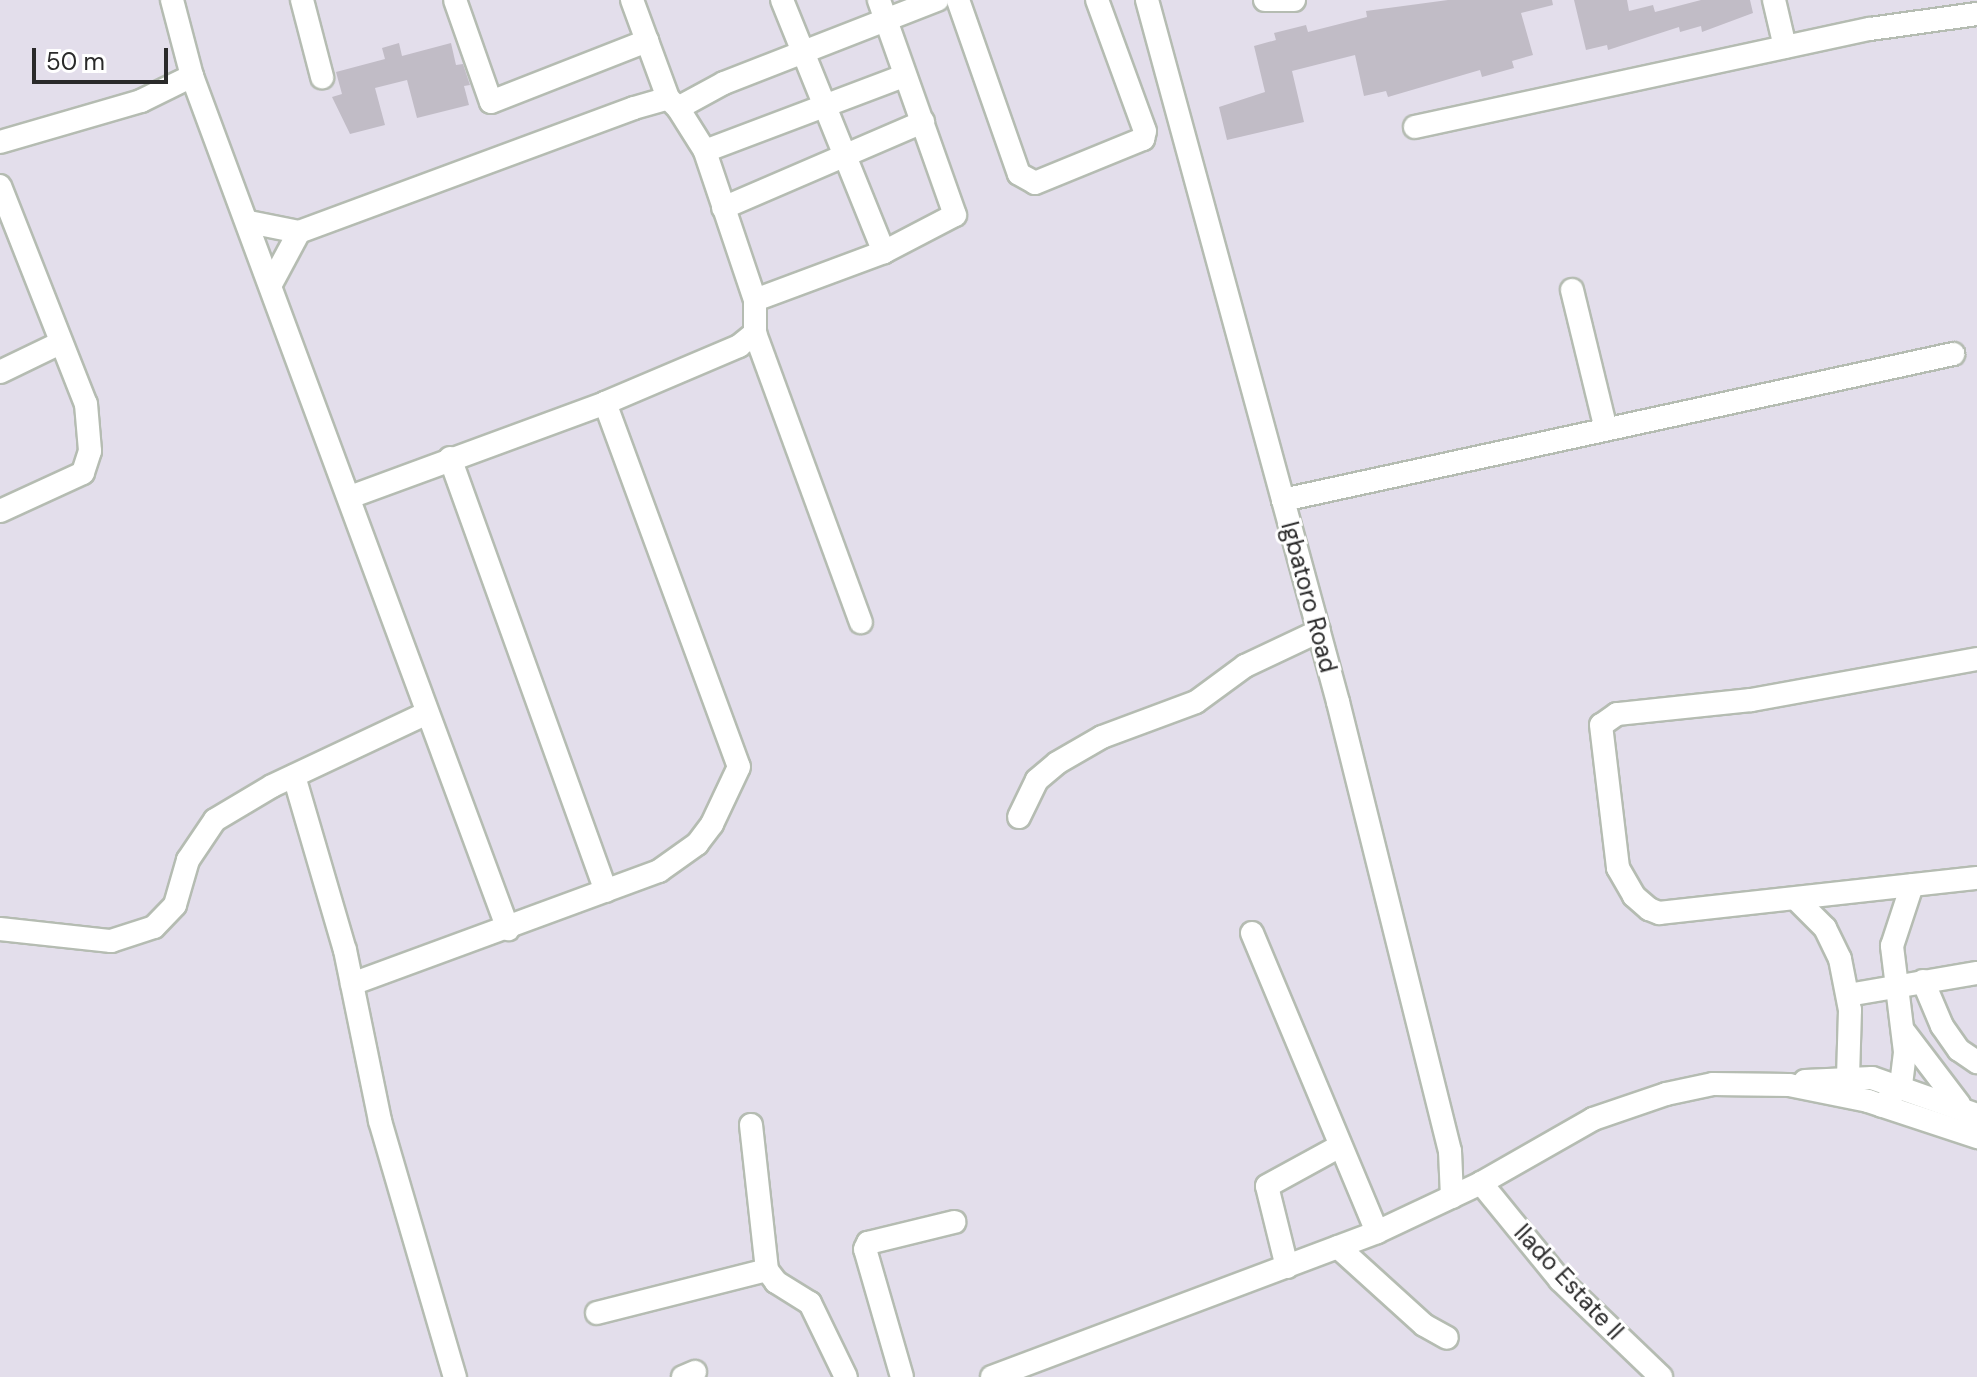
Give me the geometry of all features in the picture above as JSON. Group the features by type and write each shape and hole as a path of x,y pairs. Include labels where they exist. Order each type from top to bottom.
{"street":[{"path":"172,0 192,76 350,497 425,714 508,929"},
{"path":"302,0 322,77"},
{"path":"455,0 491,102 647,41"},
{"path":"632,0 673,103 705,151 755,300 755,333 861,622"},
{"path":"782,0 884,252"},
{"path":"249,222 299,232 673,103 802,51 884,10 937,0"},
{"path":"958,0 1019,174 1035,183 1143,139 1145,131 1097,0"},
{"name":"Igbatoro Road","path":"1147,0 1319,631 1450,1151 1452,1197"},
{"path":"1265,0 1294,0"},
{"path":"1774,0 1785,47"},
{"path":"755,300 884,252 955,215 904,76 884,10"},
{"path":"1415,127 1785,47 1977,14"},
{"path":"0,142 141,101 192,76"},
{"path":"705,151 904,76"},
{"path":"723,208 842,153 923,122"},
{"path":"0,186 86,404 90,451 83,473 0,511"},
{"path":"271,284 299,232"},
{"path":"1572,290 1606,429"},
{"path":"350,497 605,403 739,346 755,333"},
{"path":"0,372 60,343"},
{"path":"1283,500 1953,354"},
{"path":"352,984 659,871 697,844 739,767 605,403"},
{"path":"450,458 606,891"},
{"path":"1019,817 1037,780 1057,763 1102,737 1196,702 1245,666 1319,631"},
{"path":"1977,659 1751,700 1606,717 1601,725 1618,868 1634,896 1659,913 1977,878"},
{"path":"0,929 111,941 154,927 175,905 188,860 215,820 294,776 425,714"},
{"path":"294,776 352,984 380,1121 455,1377"},
{"path":"1882,1106 1901,1085 1896,922 1912,885"},
{"path":"1796,899 1825,928 1848,995 1848,1077"},
{"path":"1252,933 1377,1232"},
{"path":"1848,995 1896,984 1977,973"},
{"path":"1923,981 1942,1026 1959,1050 1977,1062"},
{"path":"1901,1027 1970,1112"},
{"path":"992,1377 1377,1232 1481,1183 1629,1103 1713,1084 1789,1085 1848,1077 1901,1085 1970,1112"},
{"path":"1789,1085 1882,1106 1977,1137"},
{"path":"751,1125 767,1270 776,1282 810,1303 846,1377"},
{"path":"1287,1267 1267,1186 1340,1146"},
{"name":"Ilado Estate II","path":"1481,1183 1560,1280 1661,1377"},
{"path":"902,1377 865,1249 868,1243 954,1222"},
{"path":"1338,1247 1424,1325 1447,1338"},
{"path":"597,1313 767,1270"}],"building":[{"path":"1448,0 1552,0 1553,5 1521,13 1533,55 1512,61 1514,68 1482,77 1480,70 1388,97 1386,91 1364,96 1355,55 1292,71 1304,122 1227,140 1219,107 1265,92 1254,46 1276,40 1274,33 1306,25 1308,32 1367,17 1366,11"},
{"path":"1574,0 1627,0 1629,11 1653,5 1655,12 1701,0 1750,0 1753,13 1702,32 1701,26 1680,32 1679,27 1608,50 1607,45 1586,50"},
{"path":"399,43 402,56 451,43 456,65 463,64 470,85 464,86 469,105 417,118 407,80 375,88 385,125 350,134 332,97 342,94 336,72 385,59 382,48"}]}
